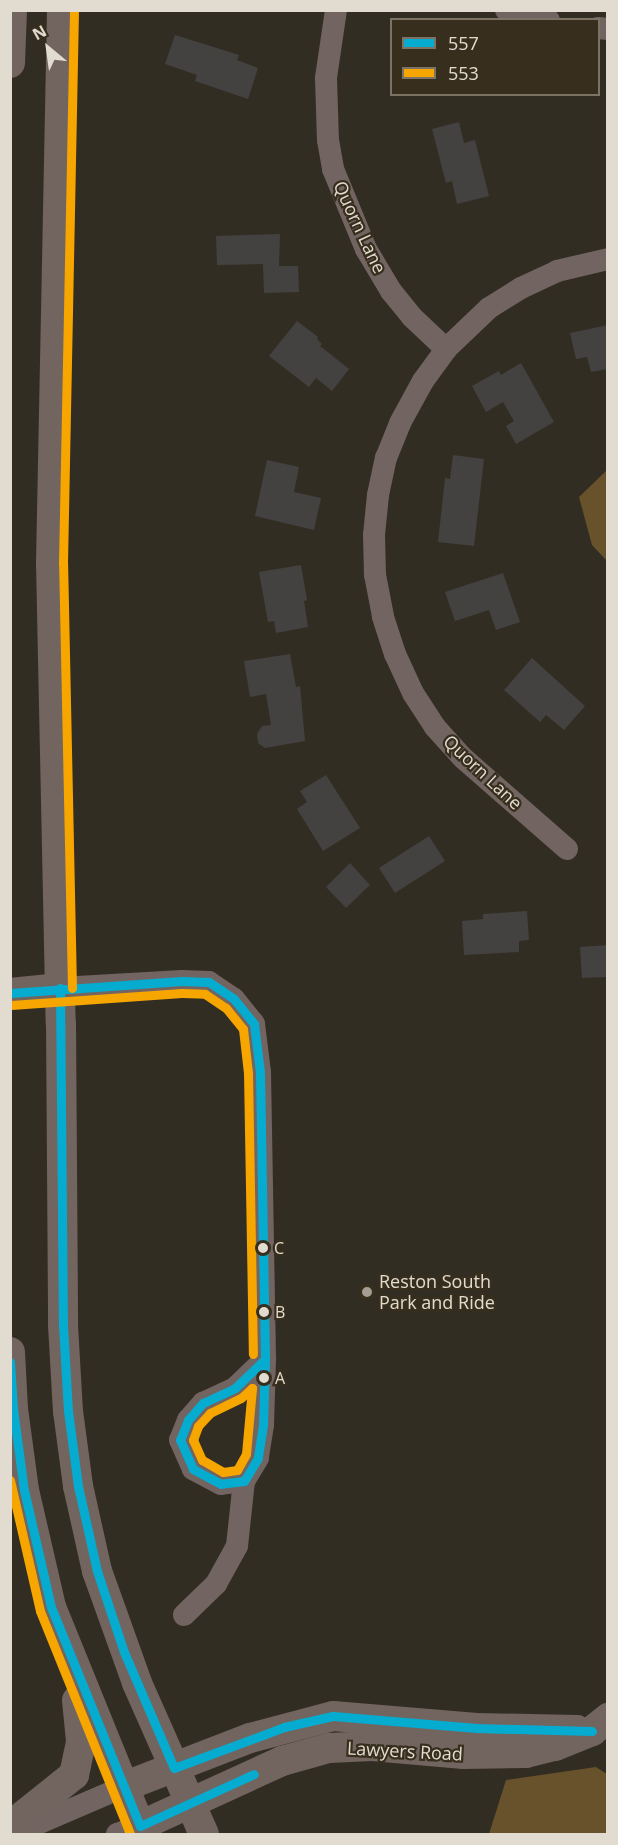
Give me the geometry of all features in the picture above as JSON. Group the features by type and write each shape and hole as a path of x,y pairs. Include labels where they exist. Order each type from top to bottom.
{"main road":[{"path":"10,63 12,10"},
{"path":"62,10 51,564 60,988 63,1325 68,1411 78,1486 97,1571 124,1652 204,1834"},
{"path":"10,993 60,988"},
{"path":"10,1352 13,1409 24,1490 51,1607 71,1662 123,1787 133,1832"},
{"path":"10,1826 74,1775 81,1741 71,1662"},
{"name":"Lawyers Road","path":"123,1787 261,1734 333,1716 476,1728 602,1730"},
{"name":"Lawyers Road","path":"133,1832 282,1761 329,1748 372,1746 464,1755 526,1753 602,1730"}],"street":[{"name":"Quorn Lane","path":"336,10 326,78 328,140 333,169 366,249 391,291 412,317 446,349"},
{"path":"506,10 540,18"},
{"name":"Quorn Lane","path":"567,849 463,759 435,727 413,693 395,654 383,616 374,555 378,495 386,458 400,423 423,381 446,349 489,308 521,288 556,271 608,259"},
{"path":"60,988 182,981 209,982 234,999 254,1024 261,1072 265,1359 263,1425 258,1458 244,1481 237,1546 216,1584 184,1615"},
{"path":"244,1481 221,1484 193,1469 180,1440 188,1420 203,1403 235,1388 265,1359"},
{"path":"14,1834 123,1787"}],"shaded area":[{"path":"607,470 607,561 592,545 579,497"},
{"path":"596,1767 607,1774 607,1834 489,1834 506,1780"}],"building":[{"path":"175,35 239,55 237,60 258,68 248,99 195,81 197,75 165,64"},
{"path":"459,122 464,143 475,140 489,196 457,204 452,181 446,183 432,129"},
{"path":"280,234 279,266 298,266 299,292 264,293 263,264 217,265 216,236"},
{"path":"297,321 318,337 317,339 322,344 320,346 349,369 332,391 316,378 309,387 269,356"},
{"path":"608,325 608,369 591,372 587,357 576,359 570,333"},
{"path":"521,363 554,422 516,444 506,426 514,421 503,402 486,412 472,386 499,371 501,375"},
{"path":"453,455 484,459 474,546 438,542 445,478 450,479"},
{"path":"267,460 299,467 294,492 321,498 314,530 255,516"},
{"path":"301,565 307,600 304,601 308,627 276,633 274,621 268,622 259,572"},
{"path":"503,573 520,622 496,630 489,610 455,621 445,592"},
{"path":"290,654 296,687 300,686 305,741 265,748 258,743 257,734 262,726 271,725 266,694 250,697 244,661"},
{"path":"532,658 585,706 564,730 546,715 540,722 504,690"},
{"path":"326,775 360,828 323,851 297,809 307,802 300,791"},
{"path":"429,836 445,861 395,893 379,868"},
{"path":"350,863 370,885 346,908 326,887"},
{"path":"527,911 529,940 519,941 519,952 464,955 462,921 483,919 483,914"},
{"path":"608,945 608,977 582,978 580,947"}],"transit line":[{"name":"553","path":"72,988 63,563 74,10"},
{"name":"557","path":"10,993 182,981 209,982 234,999 254,1024 260,1072 265,1359"},
{"name":"557","path":"60,988 63,1325 68,1411 78,1486 97,1571 124,1652 174,1768 284,1727 333,1716 476,1728 592,1731"},
{"name":"553","path":"11,1005 182,993 205,994 226,1008 243,1029 248,1073 253,1354"},
{"name":"557","path":"265,1359 263,1425 258,1458 244,1481 221,1484 193,1469 180,1440 188,1420 203,1403 235,1388 265,1359"},
{"name":"557","path":"10,1362 13,1409 24,1490 51,1607 140,1826 254,1774"},
{"name":"553","path":"252,1388 246,1454 237,1470 223,1472 202,1460 193,1440 198,1426 210,1413 241,1398 252,1388"},
{"name":"553","path":"10,1480 40,1611 130,1834"}],"place":[{"name":"C","path":"263,1248"},
{"name":"Reston South Park and Ride","path":"367,1292"},
{"name":"B","path":"264,1312"},
{"name":"A","path":"264,1378"}]}
